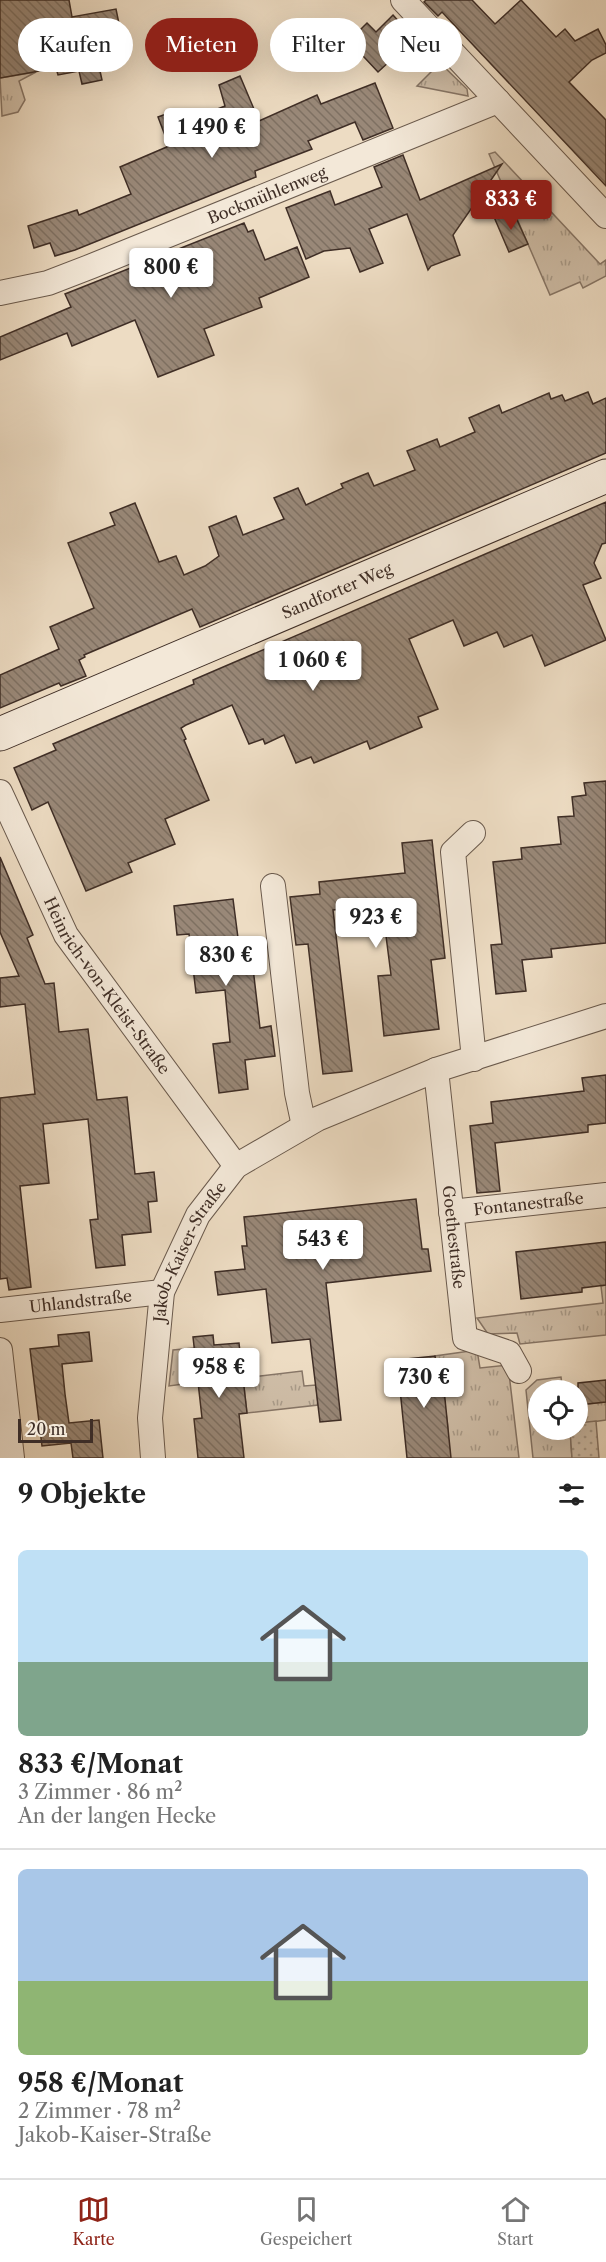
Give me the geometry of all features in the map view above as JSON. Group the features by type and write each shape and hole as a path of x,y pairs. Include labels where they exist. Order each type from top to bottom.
{"street":[{"path":"403,0 606,216"},
{"name":"Bockmühlenweg","path":"0,293 48,283 498,101"},
{"name":"Sandforter Weg","path":"0,734 606,476"},
{"name":"Heinrich-von-Kleist-Straße","path":"0,792 66,935 236,1166"},
{"path":"473,833 453,852 474,1059"},
{"path":"273,886 297,1093 304,1126"},
{"name":"Jakob-Kaiser-Straße","path":"153,1458 150,1418 162,1292 198,1215 236,1166 304,1126 436,1070 606,1016"},
{"name":"Goethestraße","path":"436,1070 465,1338 509,1353 519,1371"},
{"name":"Fontanestraße","path":"451,1212 606,1195"},
{"name":"Uhlandstraße","path":"0,1310 162,1292"},
{"path":"0,1350 12,1458"}],"green space":[{"path":"36,72 19,81 25,100 18,112 2,116 0,78"},
{"path":"431,72 449,72 467,89 468,96 417,86"},
{"path":"495,152 600,264 606,260 606,276 583,288 580,282 550,295 489,154"},
{"path":"606,1285 606,1335 520,1344 517,1333 488,1334 477,1318 603,1303 601,1286"},
{"path":"194,1348 198,1382 169,1386 173,1350"},
{"path":"477,1350 480,1368 508,1365 519,1458 446,1458 447,1420 435,1356"},
{"path":"302,1371 304,1386 316,1385 318,1405 247,1413 243,1378"},
{"path":"561,1377 561,1380 537,1380"},
{"path":"606,1402 606,1420 588,1423 588,1404"},
{"path":"596,1421 599,1458 572,1458 571,1440 588,1440 588,1422"},
{"path":"531,1440 571,1440 572,1458 533,1458"}],"building":[{"path":"0,0 69,0 72,17 116,9 118,18 18,18 18,72 34,72 0,78"},
{"path":"426,0 472,0 495,24 521,0 556,37 565,29 575,41 598,29 606,45 606,53 592,60 569,82 606,120 606,186 462,33 462,18 448,18 442,12 438,16 424,2"},
{"path":"366,24 376,32 378,30 378,72 366,59"},
{"path":"57,72 74,72 58,75"},
{"path":"79,72 100,72 102,80 82,84"},
{"path":"240,76 259,121 317,95 321,104 375,83 393,128 363,140 355,122 308,141 312,149 255,171 256,177 75,250 55,256 50,243 34,248 28,226 77,210 79,215 131,194 120,167 169,146 158,117 180,109 185,122 225,106 219,85"},
{"path":"403,155 420,200 502,164 453,235 460,255 431,266 428,270 407,214 369,229 383,263 360,272 350,248 324,251 306,259 286,208 330,191 335,205 382,187 374,167"},
{"path":"512,209 528,244 509,252 494,217"},
{"path":"244,223 248,232 253,230 265,260 297,247 309,277 259,298 262,307 204,329 214,355 158,377 135,320 72,346 67,333 0,360 0,337 71,307 65,294"},
{"path":"588,392 593,404 606,398 606,453 200,627 192,609 84,655 85,657 79,660 86,676 61,686 59,683 0,708 0,675 59,649 50,627 94,608 68,543 115,525 110,513 135,503 159,562 176,556 184,575 205,566 219,556 209,527 236,516 243,535 284,519 274,498 298,488 306,505 343,488 341,484 368,473 374,486 415,470 407,451 437,439 440,447 475,432 469,418 499,405 502,413 549,393 551,399 562,395 565,401"},
{"path":"606,502 606,543 602,544 594,563 601,578 583,585 606,640 545,666 532,635 504,647 497,632 464,646 453,620 409,639 438,709 418,717 422,727 370,749 367,741 314,763 311,757 296,763 284,735 265,744 263,739 249,744 232,705 186,725 181,728 186,739 184,740 209,800 165,819 175,844 128,863 132,872 86,891 48,802 32,810 14,768 56,750 53,744 194,684 193,680"},
{"path":"606,781 606,943 551,949 552,957 522,960 526,991 496,994 491,945 502,944 493,862 522,859 521,848 561,844 558,817 574,816 572,797 586,795 584,783"},
{"path":"432,840 445,958 431,960 439,1029 384,1036 378,976 391,975 386,936 382,936 382,929 374,930 371,906 333,910 352,1071 323,1074 308,944 296,945 290,897 320,894 319,882 405,873 402,843"},
{"path":"0,857 33,935 27,938 45,984 54,983 59,1032 88,1029 97,1100 127,1097 135,1174 154,1172 157,1201 148,1202 151,1232 122,1235 125,1265 96,1268 90,1220 98,1219 88,1119 43,1124 49,1183 20,1186 31,1287 9,1290 7,1278 0,1279 0,1098 35,1094 25,1004 0,1007 0,978 19,976 0,932"},
{"path":"233,899 242,969 253,968 260,1028 271,1026 275,1056 245,1060 248,1089 219,1093 213,1044 230,1042 225,990 196,993 189,934 177,935 174,906"},
{"path":"606,1075 606,1123 588,1125 588,1132 495,1143 500,1191 477,1193 470,1126 493,1123 491,1102 584,1091 582,1078"},
{"path":"416,1199 422,1249 428,1249 431,1271 326,1283 341,1420 320,1422 310,1339 272,1343 266,1289 218,1295 215,1272 245,1269 242,1246 247,1246 244,1217"},
{"path":"606,1242 606,1285 582,1288 582,1292 521,1299 516,1252"},
{"path":"89,1332 92,1361 62,1364 65,1394 69,1423 99,1420 103,1458 73,1458 71,1443 42,1446 30,1349 59,1346 58,1335"},
{"path":"213,1335 214,1345 239,1343 247,1413 239,1414 244,1458 198,1458 194,1419 202,1418 193,1337"},
{"path":"435,1356 437,1370 442,1370 451,1458 407,1458 397,1360"},
{"path":"606,1380 606,1402 588,1404 588,1382"}]}
